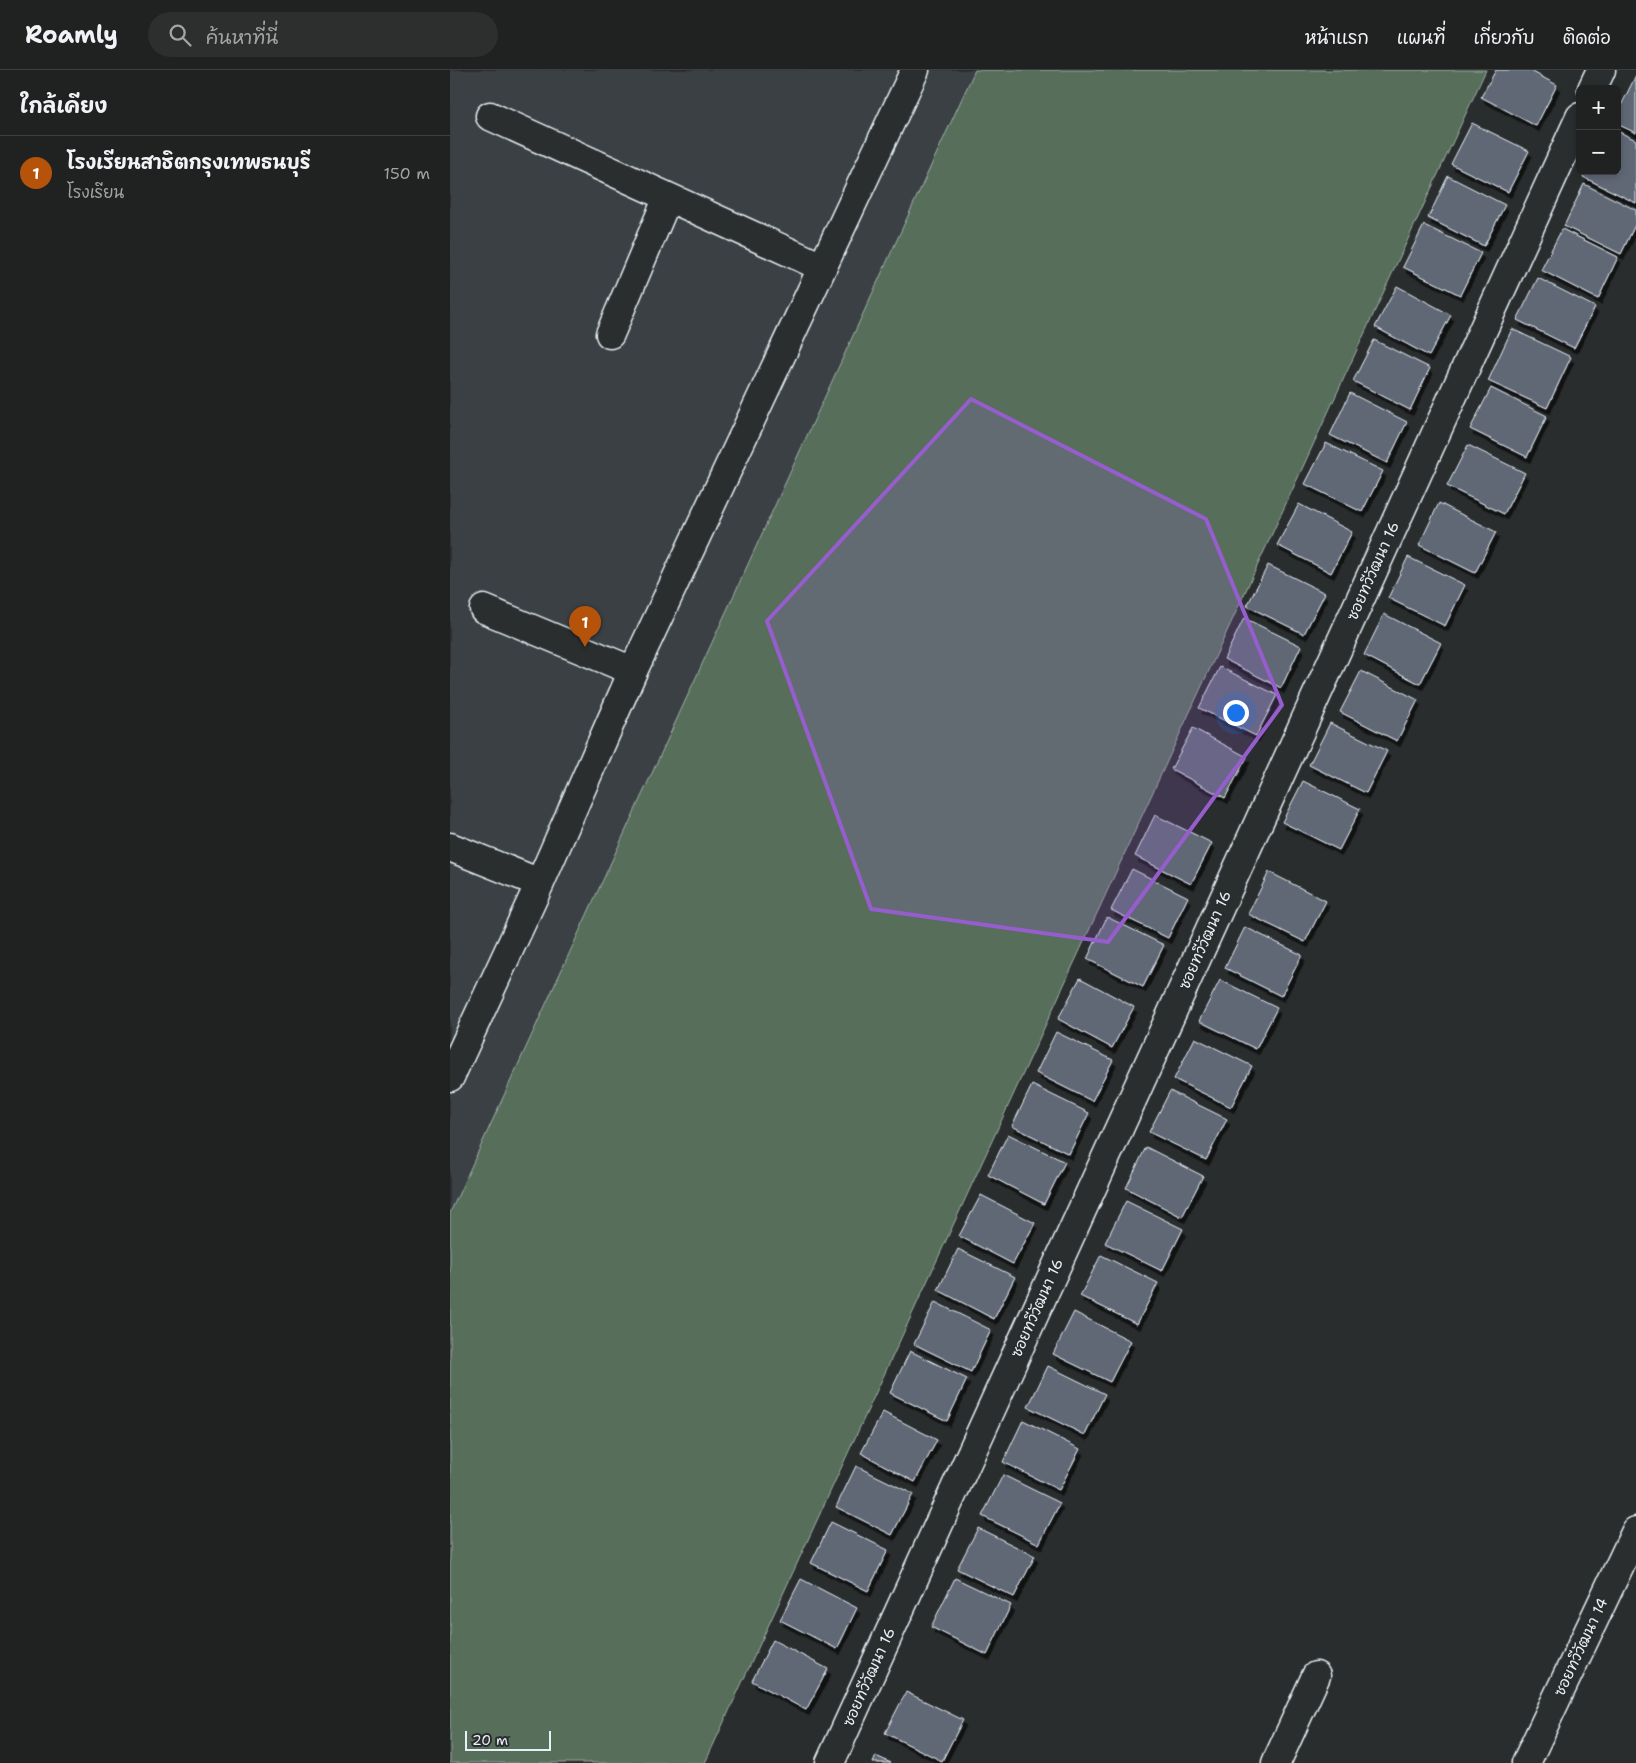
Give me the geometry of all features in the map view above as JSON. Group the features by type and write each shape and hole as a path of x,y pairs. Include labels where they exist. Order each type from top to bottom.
{"street":[{"path":"450,1077 540,883 633,671 915,70"},
{"path":"1594,85 1601,70"},
{"path":"490,116 822,267"},
{"name":"ซอยทวีวัฒนา 16","path":"830,1763 1576,126"},
{"path":"610,334 668,198"},
{"path":"484,609 633,671"},
{"path":"450,847 540,883"},
{"name":"ซอยทวีวัฒนา 14","path":"1526,1763 1636,1531"},
{"path":"1276,1763 1316,1676"}],"highlighted area":[{"path":"971,399 1206,519 1282,705 1108,942 871,909 767,621"}],"shaded area":[{"path":"450,70 991,70 450,1224"}],"green space":[{"path":"975,70 1486,70 705,1763 450,1763 450,1213"}],"building":[{"path":"1496,70 1529,70 1557,85 1536,126 1481,97"},
{"path":"1636,75 1636,133 1621,126 1621,106"},
{"path":"1472,123 1529,151 1508,192 1451,164"},
{"path":"1621,133 1636,140 1636,203 1583,177 1584,175 1621,175"},
{"path":"1448,176 1505,205 1484,246 1428,218"},
{"path":"1584,184 1636,210 1636,223 1621,254 1564,226"},
{"path":"1424,225 1481,253 1460,295 1403,267"},
{"path":"1562,229 1618,257 1598,299 1541,270"},
{"path":"1538,278 1595,307 1574,348 1517,320"},
{"path":"1397,286 1451,315 1429,356 1375,327"},
{"path":"1512,329 1571,357 1547,408 1488,381"},
{"path":"1374,340 1430,368 1410,410 1353,381"},
{"path":"1491,388 1547,416 1527,457 1470,429"},
{"path":"1350,393 1407,422 1387,463 1330,435"},
{"path":"1326,443 1383,471 1362,512 1305,484"},
{"path":"1468,445 1525,473 1504,514 1447,486"},
{"path":"1439,503 1496,532 1475,573 1419,545"},
{"path":"1299,504 1352,532 1331,573 1277,545"},
{"path":"1408,557 1465,585 1445,626 1388,598"},
{"path":"1268,565 1325,593 1304,634 1247,606"},
{"path":"1384,614 1441,643 1420,684 1364,655"},
{"path":"1244,618 1301,646 1281,688 1224,659"},
{"path":"1220,667 1277,695 1256,736 1199,708"},
{"path":"1361,671 1418,700 1397,741 1340,712"},
{"path":"1330,723 1387,751 1366,793 1309,765"},
{"path":"1193,728 1247,757 1225,798 1171,769"},
{"path":"1303,781 1360,809 1339,850 1282,822"},
{"path":"1155,815 1212,843 1191,884 1135,856"},
{"path":"1132,869 1188,897 1168,938 1111,910"},
{"path":"1269,872 1326,901 1305,942 1248,914"},
{"path":"1107,917 1164,945 1143,987 1087,959"},
{"path":"1245,927 1302,955 1281,996 1225,968"},
{"path":"1080,978 1134,1007 1112,1048 1058,1019"},
{"path":"1220,980 1277,1008 1256,1049 1199,1021"},
{"path":"1056,1032 1113,1060 1092,1101 1036,1073"},
{"path":"1195,1038 1252,1066 1231,1107 1174,1079"},
{"path":"1032,1085 1089,1113 1069,1154 1012,1126"},
{"path":"1170,1091 1227,1119 1206,1160 1149,1132"},
{"path":"1008,1134 1065,1162 1044,1204 988,1175"},
{"path":"1146,1147 1203,1176 1182,1217 1126,1188"},
{"path":"981,1195 1035,1223 1013,1264 959,1236"},
{"path":"1126,1201 1183,1229 1162,1271 1105,1243"},
{"path":"958,1249 1015,1277 994,1319 938,1290"},
{"path":"1101,1255 1158,1283 1137,1324 1080,1296"},
{"path":"935,1302 991,1330 971,1372 914,1344"},
{"path":"1074,1312 1131,1341 1110,1382 1053,1354"},
{"path":"910,1351 967,1379 947,1421 890,1393"},
{"path":"1048,1366 1105,1394 1085,1435 1028,1407"},
{"path":"883,1412 937,1440 915,1482 861,1453"},
{"path":"1023,1420 1080,1449 1059,1490 1003,1462"},
{"path":"856,1466 913,1494 892,1535 836,1507"},
{"path":"1003,1475 1060,1503 1039,1544 982,1516"},
{"path":"831,1522 888,1550 868,1591 811,1563"},
{"path":"978,1528 1035,1556 1014,1597 957,1569"},
{"path":"955,1578 1011,1605 987,1655 931,1627"},
{"path":"801,1579 857,1608 837,1649 780,1620"},
{"path":"773,1640 828,1669 806,1710 752,1681"},
{"path":"906,1692 963,1720 942,1761 885,1733"},
{"path":"876,1756 891,1763 873,1763"}],"place":[{"name":"โรงเรียนสาธิตกรุงเทพธนบุรี","path":"585,647"}]}
